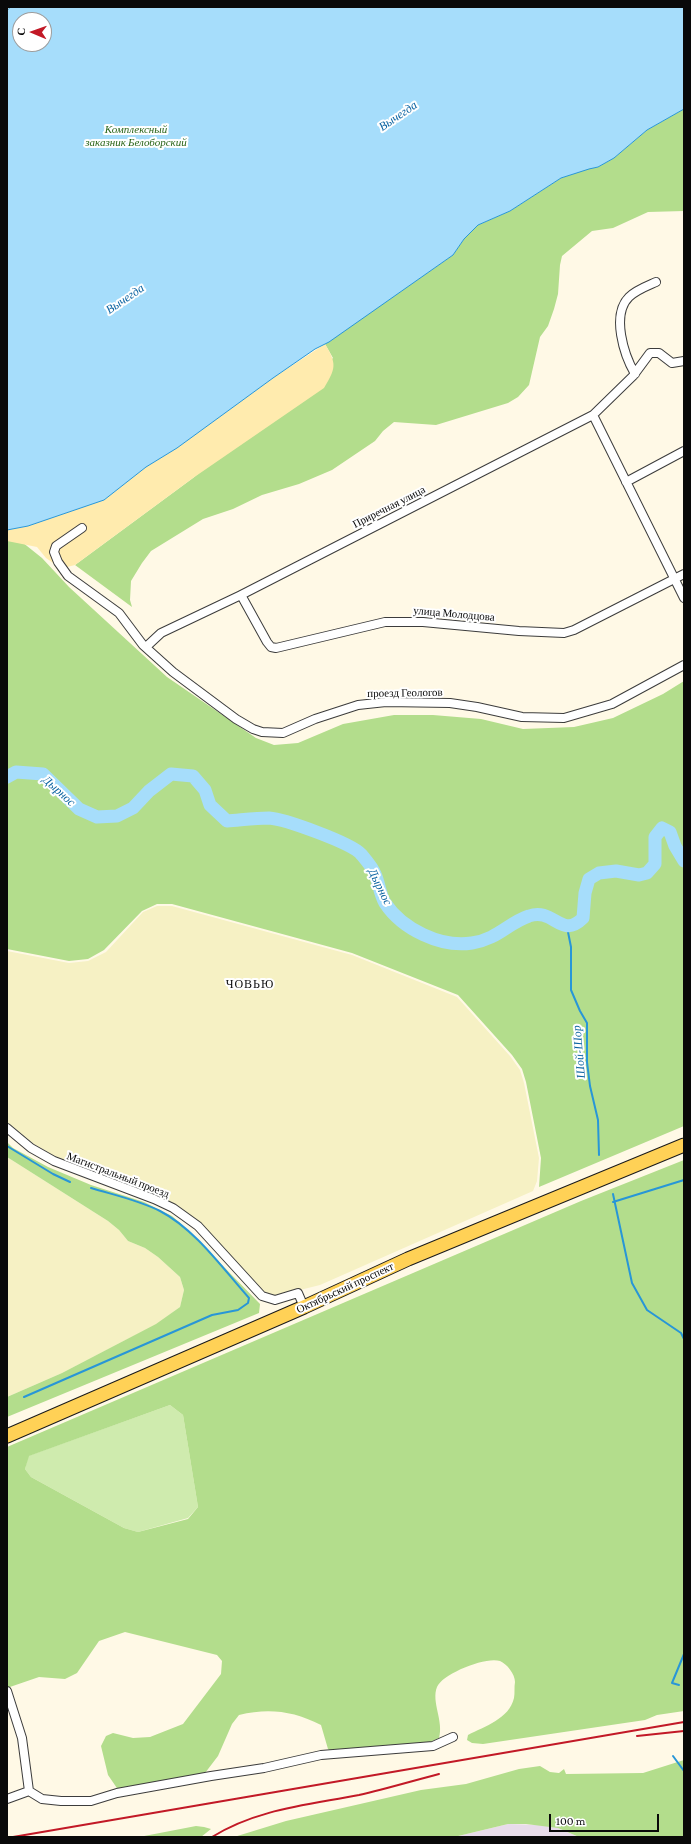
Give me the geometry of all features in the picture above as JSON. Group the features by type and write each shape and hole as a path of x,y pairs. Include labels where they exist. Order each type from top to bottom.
{"main road":[{"name":"Октябрьский проспект","path":"7,1436 304,1307 408,1259 684,1144"}],"street":[{"path":"635,374 627,359 622,344 620,327 623,304 634,293 656,282"},
{"name":"Приречная улица","path":"146,647 161,633 241,595 593,415 635,374 650,353 658,353 672,363 684,361"},
{"path":"593,415 684,598"},
{"path":"626,482 684,451"},
{"name":"проезд Геологов","path":"82,528 56,546 54,552 58,562 73,581 103,600 119,613 146,647 173,672 236,719 253,729 275,734 283,733 315,719 358,705 372,703 450,703 477,707 522,717 564,718 612,704 684,666"},
{"name":"улица Молодцова","path":"241,595 267,642 276,648 385,622 423,622 519,631 564,633 574,630 684,574"},
{"name":"Магистральный проезд","path":"7,1128 31,1148 54,1161 154,1199 173,1208 198,1226 262,1296 275,1300 298,1293 304,1307"},
{"path":"7,1690 22,1738 29,1791"},
{"path":"29,1791 42,1799 61,1801 91,1801 118,1793 264,1768 321,1755 433,1746 453,1737"},
{"path":"7,1799 29,1791"}],"shaded area":[{"path":"157,906 172,906 352,955 457,997 510,1056 520,1070 539,1158 537,1181 533,1191 320,1285 276,1296 264,1292 201,1223 175,1204 156,1195 56,1157 34,1144 7,1122 7,951 69,963 88,961 106,952 143,912"},
{"path":"7,1157 108,1221 119,1230 128,1241 145,1248 158,1257 180,1277 184,1290 180,1307 157,1324 62,1373 7,1397"},
{"path":"508,1824 544,1825 558,1828 579,1837 454,1837"}],"green space":[{"path":"684,109 684,211 648,212 613,228 592,231 562,256 558,294 554,309 548,326 540,337 529,385 518,397 508,403 436,425 394,422 383,431 375,441 332,470 299,484 262,495 233,509 203,519 151,551 131,581 130,600 132,607 75,565 193,478 333,358 325,344 453,255 464,239 478,225 510,211 561,178 589,168 598,167 614,158 647,130"},
{"path":"7,538 22,542 42,558 69,587 167,677 256,738 274,745 298,743 343,724 394,715 433,715 481,719 523,729 574,727 613,718 663,694 684,681 684,1126 539,1187 541,1158 522,1069 512,1055 458,995 352,953 172,904 157,904 142,911 104,950 88,959 69,961 7,949"},
{"path":"7,1142 13,1148 48,1167 91,1185 144,1202 172,1216 188,1230 260,1304 259,1313 7,1417 7,1397 62,1373 156,1324 180,1307 184,1290 180,1277 158,1257 145,1248 128,1241 119,1230 108,1221 7,1157"},
{"path":"684,1160 684,1711 657,1715 645,1720 483,1744 472,1743 467,1740 468,1735 502,1717 511,1705 514,1698 515,1679 510,1670 500,1661 485,1661 465,1667 455,1672 441,1682 437,1687 435,1699 440,1732 439,1738 430,1742 339,1756 328,1749 321,1725 311,1720 281,1712 271,1711 250,1713 239,1715 232,1724 218,1756 202,1777 121,1794 108,1775 101,1746 106,1736 113,1733 133,1738 150,1737 183,1724 221,1674 222,1661 217,1655 125,1632 99,1641 77,1673 65,1679 39,1677 7,1688 7,1447 581,1201","holes":["170,1405 183,1415 198,1507 188,1519 138,1532 124,1528 31,1477 25,1469 29,1456"]},
{"path":"170,1405 183,1415 198,1507 188,1518 138,1532 124,1528 31,1477 25,1469 28,1456"},
{"path":"684,1760 684,1837 579,1837 558,1828 526,1824 508,1824 454,1837 234,1837 286,1821 421,1790 466,1784 519,1769 540,1766 550,1772 559,1773 564,1769 566,1774 643,1773"},
{"path":"196,1826 211,1829 201,1837 139,1837"}],"sand":[{"path":"325,344 332,356 334,366 331,376 324,388 193,478 75,565 67,567 56,565 46,558 37,547 7,541 7,530 28,526 104,500 146,467 177,448 273,378"}],"water":[{"name":"Вычегда","path":"11,7 684,7 684,109 647,130 614,158 598,167 561,178 510,211 478,225 464,239 453,255 329,342 315,349 273,378 177,448 146,467 104,500 28,526 7,530 7,11"}],"waterway":[{"name":"Дырнос","path":"7,777 16,772 43,774 79,809 97,817 117,816 133,808 149,791 171,774 193,776 205,790 210,805 227,821 264,818 277,819 317,832 355,849 373,869 383,900 392,912 401,921 423,935 448,943 460,944 481,941 496,935 522,919 538,914 551,918 563,925 569,926 575,924 583,918 585,893 589,879 599,873 616,871 639,875 647,873 655,864 655,837 662,828 670,832 675,846 684,861"},
{"name":"Шой-Шор","path":"567,927 571,947 571,990 587,1023 587,1062 590,1086 598,1120 599,1155"},
{"path":"7,1146 53,1174 70,1182"},
{"path":"613,1202 684,1180"},
{"path":"24,1397 212,1315 238,1310 248,1303 249,1298 208,1250 185,1228 173,1219 160,1211 143,1204 91,1188"},
{"name":"Шой-Шор","path":"613,1194 632,1283 647,1310 681,1333 684,1339"},
{"name":"Шой-Шор","path":"684,1378 684,1385"},
{"name":"Шой-Шор","path":"679,1685 672,1683 684,1654"},
{"name":"Шой-Шор","path":"673,1756 684,1771"}],"railway":[{"path":"13,1837 684,1722"},
{"path":"637,1736 684,1731"},
{"path":"212,1837 247,1820 283,1809 359,1795 439,1774"}],"district":[{"name":"ЧОВЬЮ","path":"250,984"}],"park label":[{"name":"Комплексный заказник Белоборский","path":"136,136"}]}
